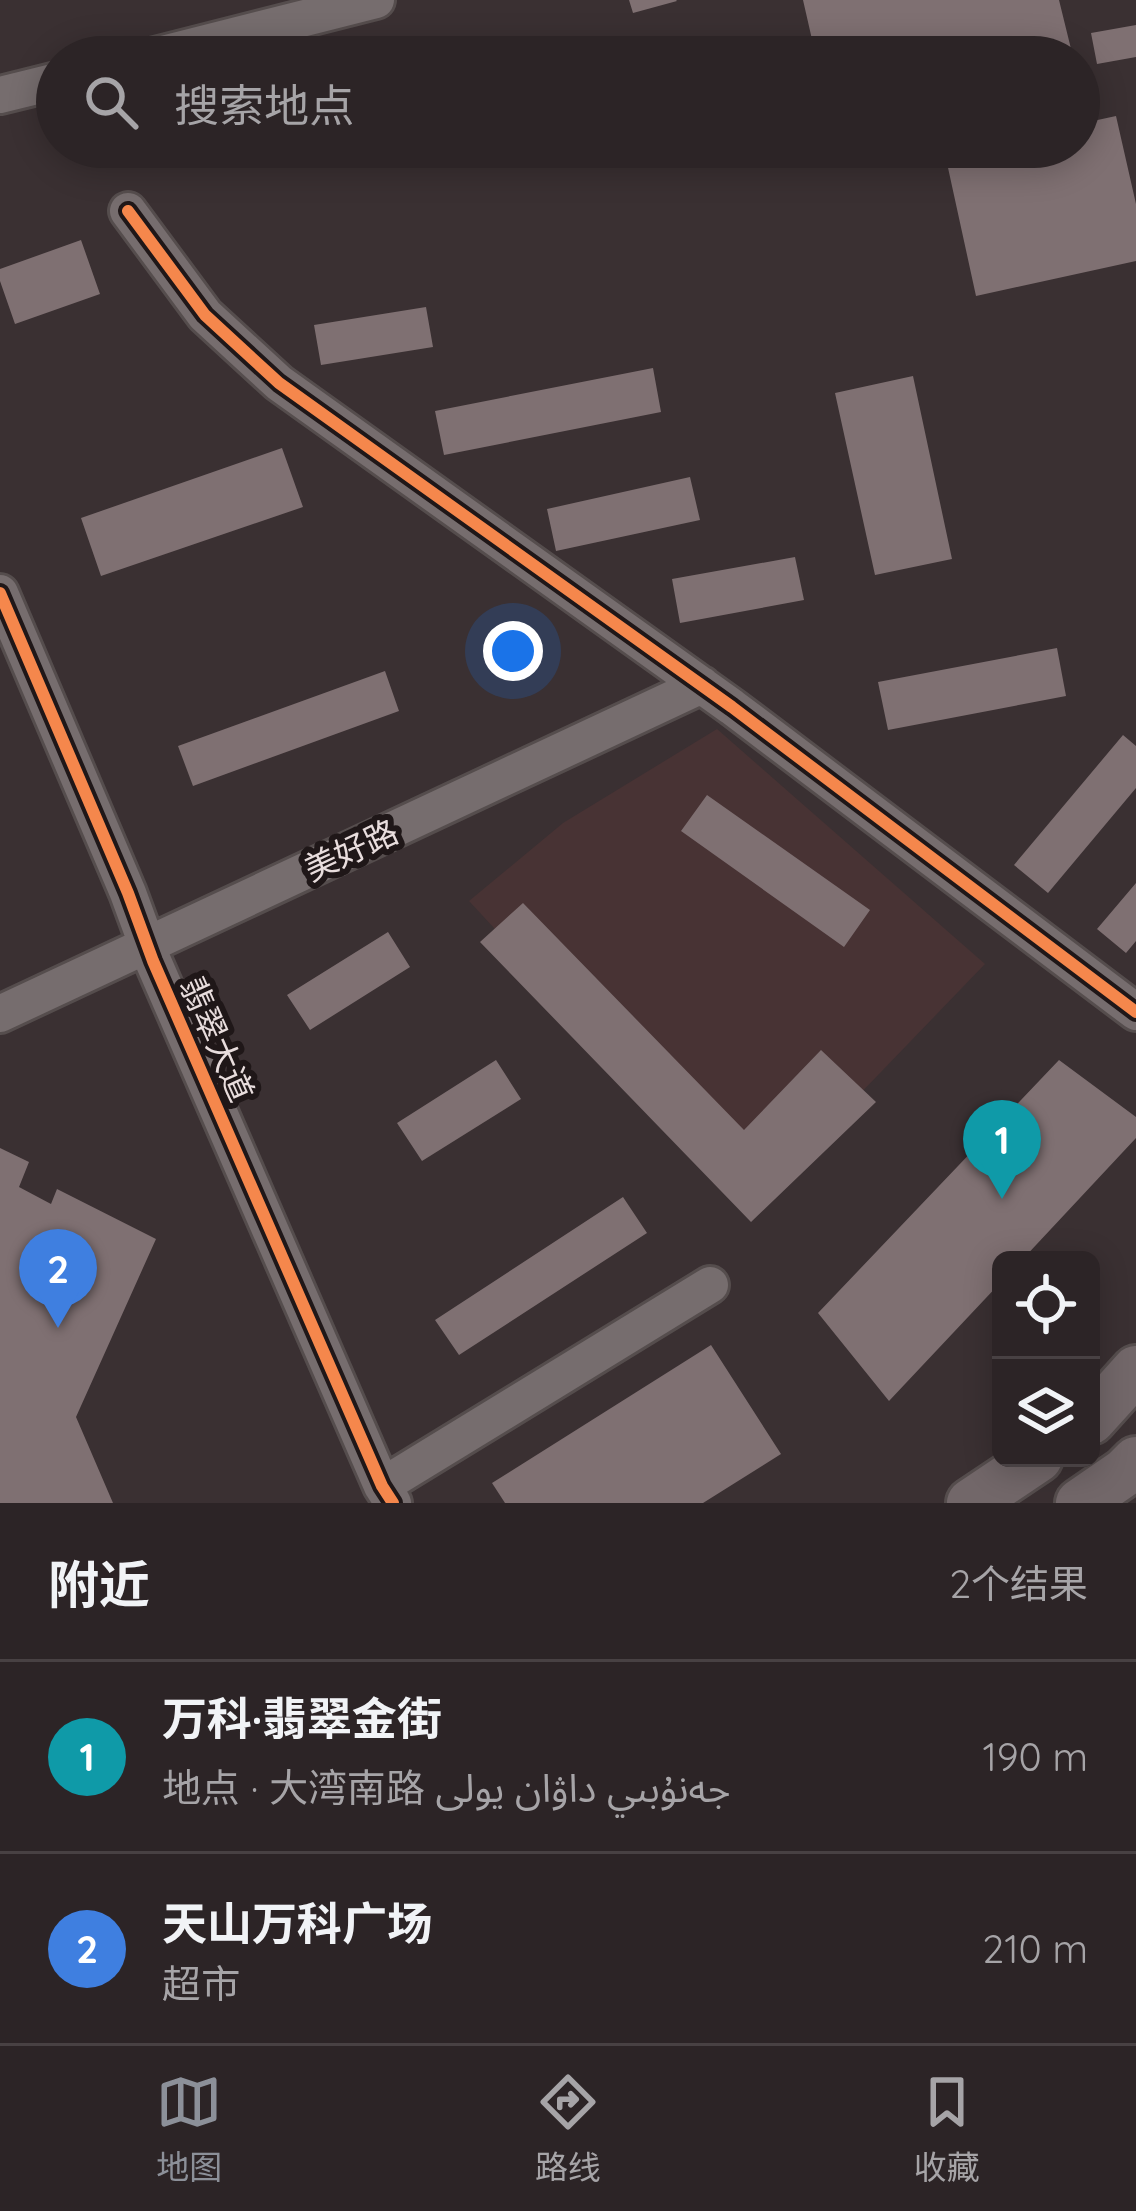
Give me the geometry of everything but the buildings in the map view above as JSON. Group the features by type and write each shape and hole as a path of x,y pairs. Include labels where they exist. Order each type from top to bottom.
{"main road":[{"path":"1100,1410 1136,1370"},
{"path":"1080,1503 1136,1461"},
{"path":"971,1503 1025,1467"}],"street":[{"path":"234,36 376,0"},
{"path":"0,95 36,86"},
{"path":"128,211 205,315 279,383 702,686 1136,1012"},
{"name":"翡翠大道","path":"0,593 147,946 387,1494"},
{"name":"美好路","path":"0,1014 702,686"},
{"path":"387,1494 710,1285"}],"shaded area":[{"path":"717,729 985,964 752,1206 469,901 563,823"}],"cycle path":[{"path":"128,211 205,315 279,383 732,707 1136,1012"},
{"path":"0,593 153,961 393,1503"}],"place":[{"name":"万科·翡翠金街","path":"1002,1199"},
{"name":"天山万科广场","path":"58,1328"}]}
